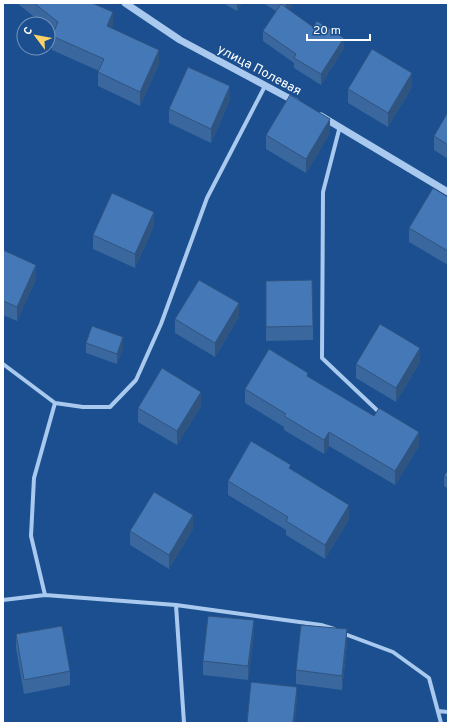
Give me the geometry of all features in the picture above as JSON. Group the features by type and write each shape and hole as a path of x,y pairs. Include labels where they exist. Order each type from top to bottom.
{"street":[{"name":"улица Полевая","path":"124,3 180,40 340,126 448,192"},
{"path":"3,364 55,403 83,407 110,407 136,380 161,324 207,198 265,86"},
{"path":"340,126 323,192 322,358 381,413"},
{"path":"45,596 31,536 34,478 55,403"},
{"path":"3,600 45,596 176,605 321,625 392,652 429,678 441,723"},
{"path":"176,605 184,723"},
{"path":"438,711 448,712"}],"building":[{"path":"34,3 92,3 113,12 107,26 159,50 140,92 98,72 104,59 56,38 56,27 58,22 56,20 56,16 50,16"},
{"path":"281,4 313,27 317,21 344,38 321,74 294,58 296,54 263,31"},
{"path":"372,49 412,73 388,113 348,89"},
{"path":"188,67 230,86 211,129 169,109"},
{"path":"290,95 330,119 306,159 266,135"},
{"path":"448,112 448,145 434,136"},
{"path":"433,188 448,197 448,251 409,228"},
{"path":"112,193 154,212 135,254 93,235"},
{"path":"3,250 36,265 17,307 3,301"},
{"path":"199,280 239,303 215,343 175,319"},
{"path":"312,280 313,326 266,327 266,281"},
{"path":"380,324 420,348 396,388 356,364"},
{"path":"92,326 123,337 117,354 86,343"},
{"path":"269,349 308,373 307,376 374,416 379,408 419,432 395,471 329,432 324,440 284,416 286,414 245,389"},
{"path":"162,368 201,392 177,431 138,408"},
{"path":"251,441 291,465 289,468 349,505 325,545 286,521 288,517 228,481"},
{"path":"448,470 448,479 444,476"},
{"path":"154,492 193,515 169,555 130,531"},
{"path":"208,616 254,620 248,666 203,661"},
{"path":"301,625 347,629 342,676 296,670"},
{"path":"62,626 70,671 24,680 16,634"},
{"path":"251,682 297,687 293,723 247,723"}]}
